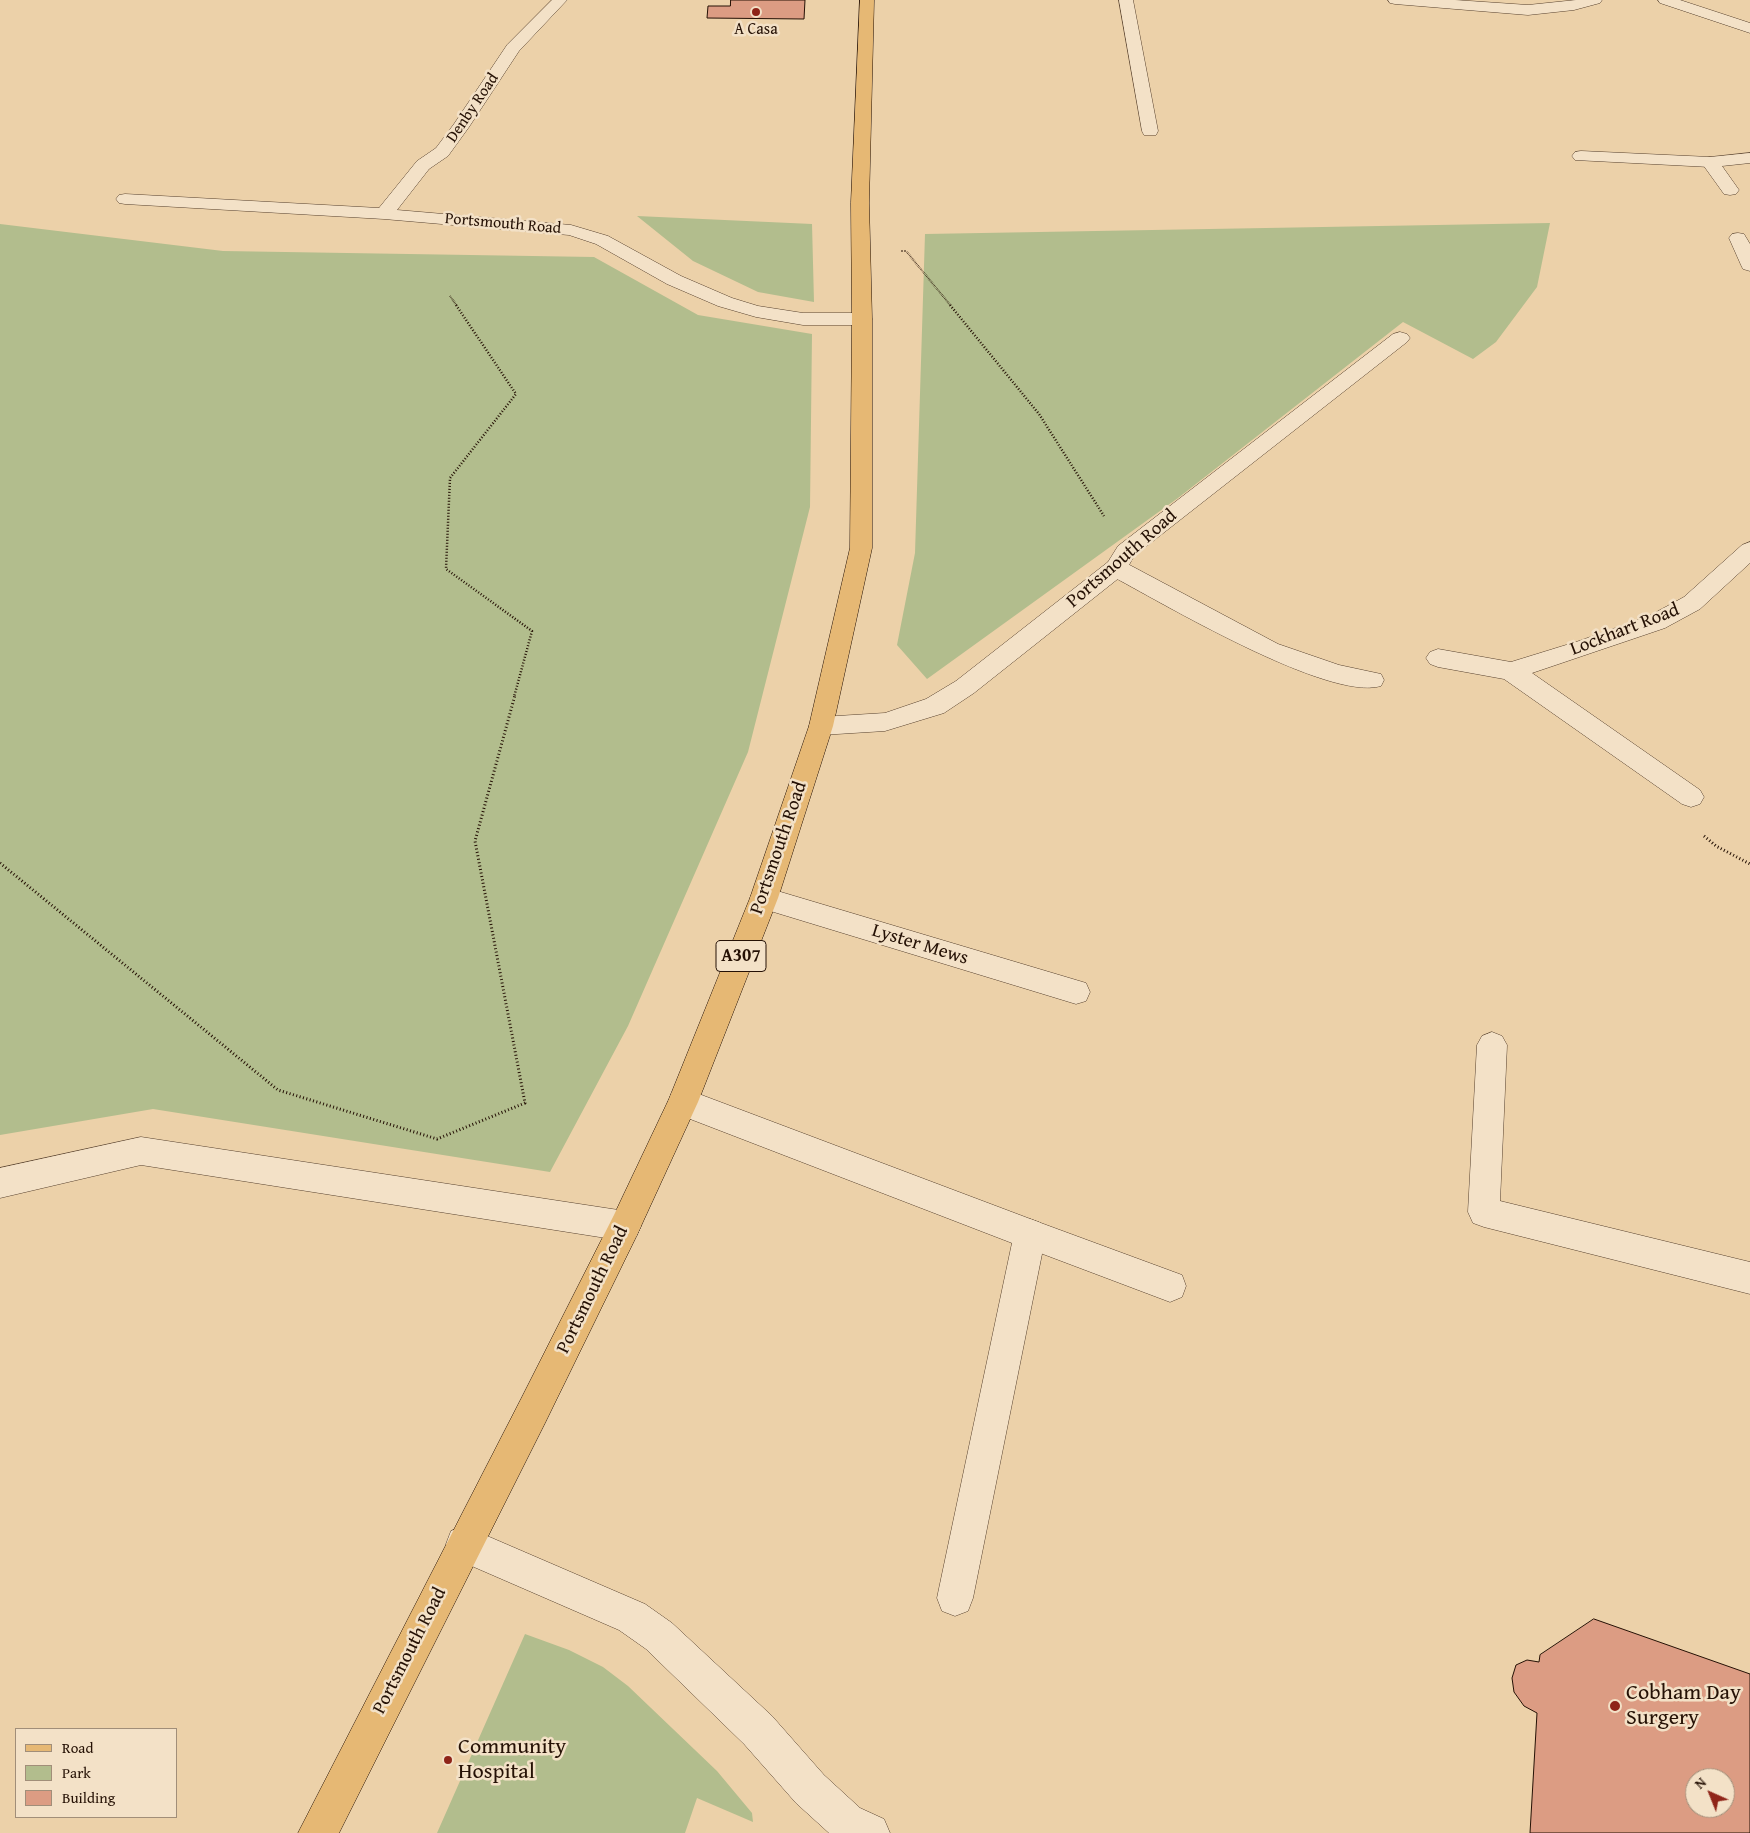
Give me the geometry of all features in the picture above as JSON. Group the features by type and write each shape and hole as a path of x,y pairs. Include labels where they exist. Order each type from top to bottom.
{"main road":[{"name":"Portsmouth Road","path":"318,1833 533,1411 625,1226 683,1102 764,898 821,726 861,548 862,319 860,203 867,0"}],"street":[{"name":"Denby Road","path":"384,214 423,165 442,152 461,127 513,48 560,0"},
{"path":"1126,0 1150,131"},
{"path":"1395,0 1528,10 1595,0"},
{"path":"1665,0 1750,28"},
{"path":"1581,156 1710,162 1750,158"},
{"path":"1710,162 1730,190"},
{"name":"Portsmouth Road","path":"125,199 384,214 571,230 602,240 674,280 741,307 803,319 862,319"},
{"path":"1738,238 1750,265"},
{"name":"Portsmouth Road","path":"821,726 885,722 935,706 965,687 1400,338"},
{"name":"Lockhart Road","path":"1511,671 1657,622 1692,603 1750,550"},
{"path":"1121,560 1270,650 1337,674 1372,680"},
{"name":"Lockhart Road","path":"1438,658 1511,671 1691,797"},
{"name":"Lyster Mews","path":"764,898 1076,992"},
{"path":"1492,1045 1484,1212 1750,1278"},
{"path":"683,1102 1170,1286"},
{"path":"0,1183 141,1150 625,1226"},
{"path":"955,1598 1030,1234"},
{"path":"464,1544 632,1617 659,1636 758,1730 810,1789 846,1822 870,1833"}],"path":[{"path":"861,250 906,251 1039,414 1121,560"},
{"path":"0,863 278,1090 437,1139 525,1104 475,841 532,631 446,569 450,478 516,394 450,296"}],"green space":[{"path":"637,216 812,224 814,302 758,292 693,261"},
{"path":"1550,223 1537,287 1496,342 1473,359 1403,322 1178,498 927,679 897,645 915,553 925,234"},
{"path":"0,224 223,251 594,257 698,315 812,334 810,507 748,752 628,1026 550,1172 153,1109 0,1135"},
{"path":"525,1634 569,1650 603,1667 628,1686 717,1771 752,1813 753,1822 697,1798 685,1833 437,1833"}],"building":[{"name":"A Casa","path":"731,0 805,0 804,19 707,18 708,6 730,6"},
{"path":"1594,1619 1750,1674 1750,1833 1530,1833 1537,1713 1524,1706 1514,1692 1512,1678 1516,1665 1527,1660 1539,1662 1540,1655"}],"place":[{"name":"A Casa","path":"756,12"},
{"name":"Cobham Day Surgery","path":"1615,1706"},
{"name":"Community Hospital","path":"448,1760"}]}
